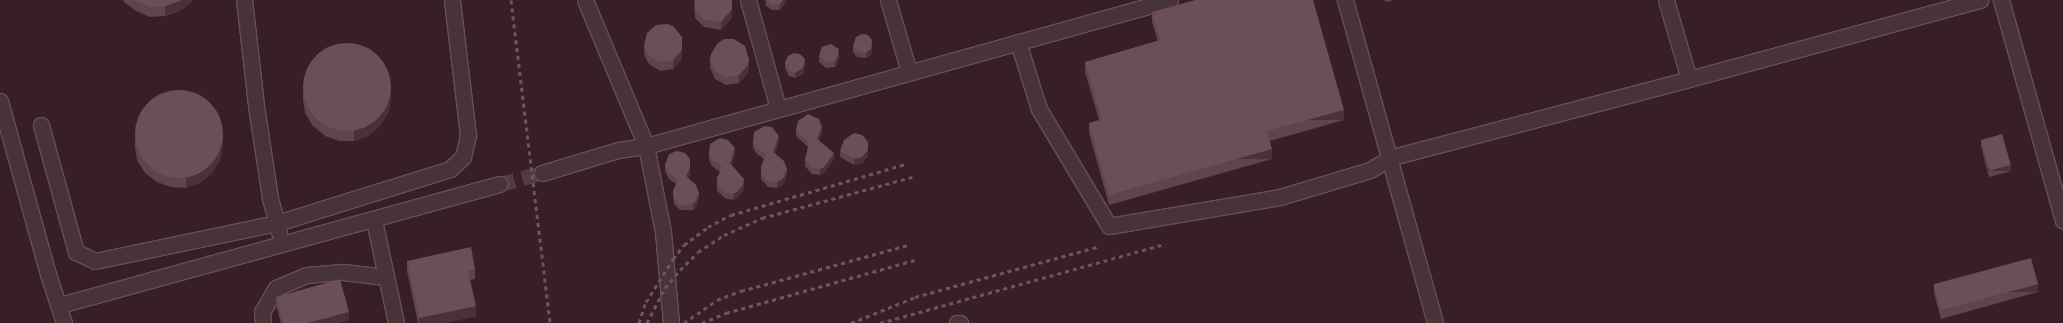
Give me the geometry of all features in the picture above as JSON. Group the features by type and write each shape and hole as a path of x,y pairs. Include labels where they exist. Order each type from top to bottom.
{"lane":[{"path":"244,0 256,105 270,198 282,245"},
{"path":"41,125 76,252 95,261 277,223 450,169 463,157 468,135 452,0"},
{"path":"585,0 646,146 663,232 671,323"},
{"path":"748,0 778,108"},
{"path":"888,0 909,72"},
{"path":"542,173 618,150 646,146 1170,0"},
{"path":"1345,0 1435,323"},
{"path":"1666,0 1689,79"},
{"path":"1018,42 1039,109 1109,226 1280,197 1370,170 1389,158 1980,0"},
{"path":"2001,0 2063,220"},
{"path":"0,101 48,274 60,306 64,323"},
{"path":"60,306 500,184"},
{"path":"374,220 396,323"},
{"path":"263,323 262,312 276,288 307,275 343,272 386,277"}],"building":[{"path":"134,0 181,0 165,6 150,7"},
{"path":"695,0 732,0 732,9 721,22 704,19 695,10"},
{"path":"766,0 783,0 780,4 772,5"},
{"path":"1195,0 1313,0 1344,110 1267,131 1272,149 1109,195 1089,123 1102,120 1085,62 1160,40 1152,12"},
{"path":"668,24 674,27 682,37 682,50 673,60 660,62 649,56 644,45 647,33 656,25"},
{"path":"862,34 868,35 872,40 871,49 866,53 857,51 853,46 856,37"},
{"path":"724,39 734,39 745,46 749,59 748,65 739,75 726,77 715,71 710,60 711,54 717,44"},
{"path":"347,43 364,47 378,56 387,70 391,87 387,104 378,118 364,127 347,131 330,127 316,118 307,104 303,87 307,70 316,56 330,47"},
{"path":"831,44 839,49 838,56 835,61 826,62 819,56 822,47"},
{"path":"794,53 800,54 805,59 803,68 795,73 789,71 785,62 788,56"},
{"path":"179,90 196,94 210,103 219,117 223,134 219,151 210,165 196,174 179,178 162,174 148,165 139,151 135,134 139,117 148,103 162,94"},
{"path":"808,114 819,119 822,127 817,139 834,153 824,167 820,169 812,168 805,160 809,143 796,131 798,121"},
{"path":"764,126 772,127 779,136 773,152 784,161 787,169 784,177 777,182 768,181 761,173 761,167 766,154 756,148 753,142 754,132"},
{"path":"854,133 862,135 865,138 868,142 868,150 862,157 854,159 840,151 844,140"},
{"path":"2002,134 2011,165 1990,171 1981,140"},
{"path":"720,138 728,140 735,148 730,163 744,179 743,185 733,194 725,193 717,185 717,178 722,167 712,160 709,154 710,144"},
{"path":"677,151 685,153 690,159 690,168 686,176 696,185 699,193 693,204 680,205 674,199 673,191 678,180 669,173 665,165 669,154"},
{"path":"471,247 475,269 468,271 476,306 419,318 407,261"},
{"path":"2031,258 2038,284 1940,310 1933,284"},
{"path":"340,279 349,312 307,323 283,323 276,297"}],"tunnel":[{"path":"500,184 542,173"}],"railway":[{"path":"511,0 550,323"},
{"path":"639,323 646,302 673,259 684,245 708,227 731,215 905,164"},
{"path":"647,323 665,288 680,270 698,252 724,235 762,218 912,177"},
{"path":"880,323 1165,244"},
{"path":"684,323 717,300 741,291 908,245"},
{"path":"851,323 915,297 1100,246"},
{"path":"702,323 726,313 915,260"}]}
